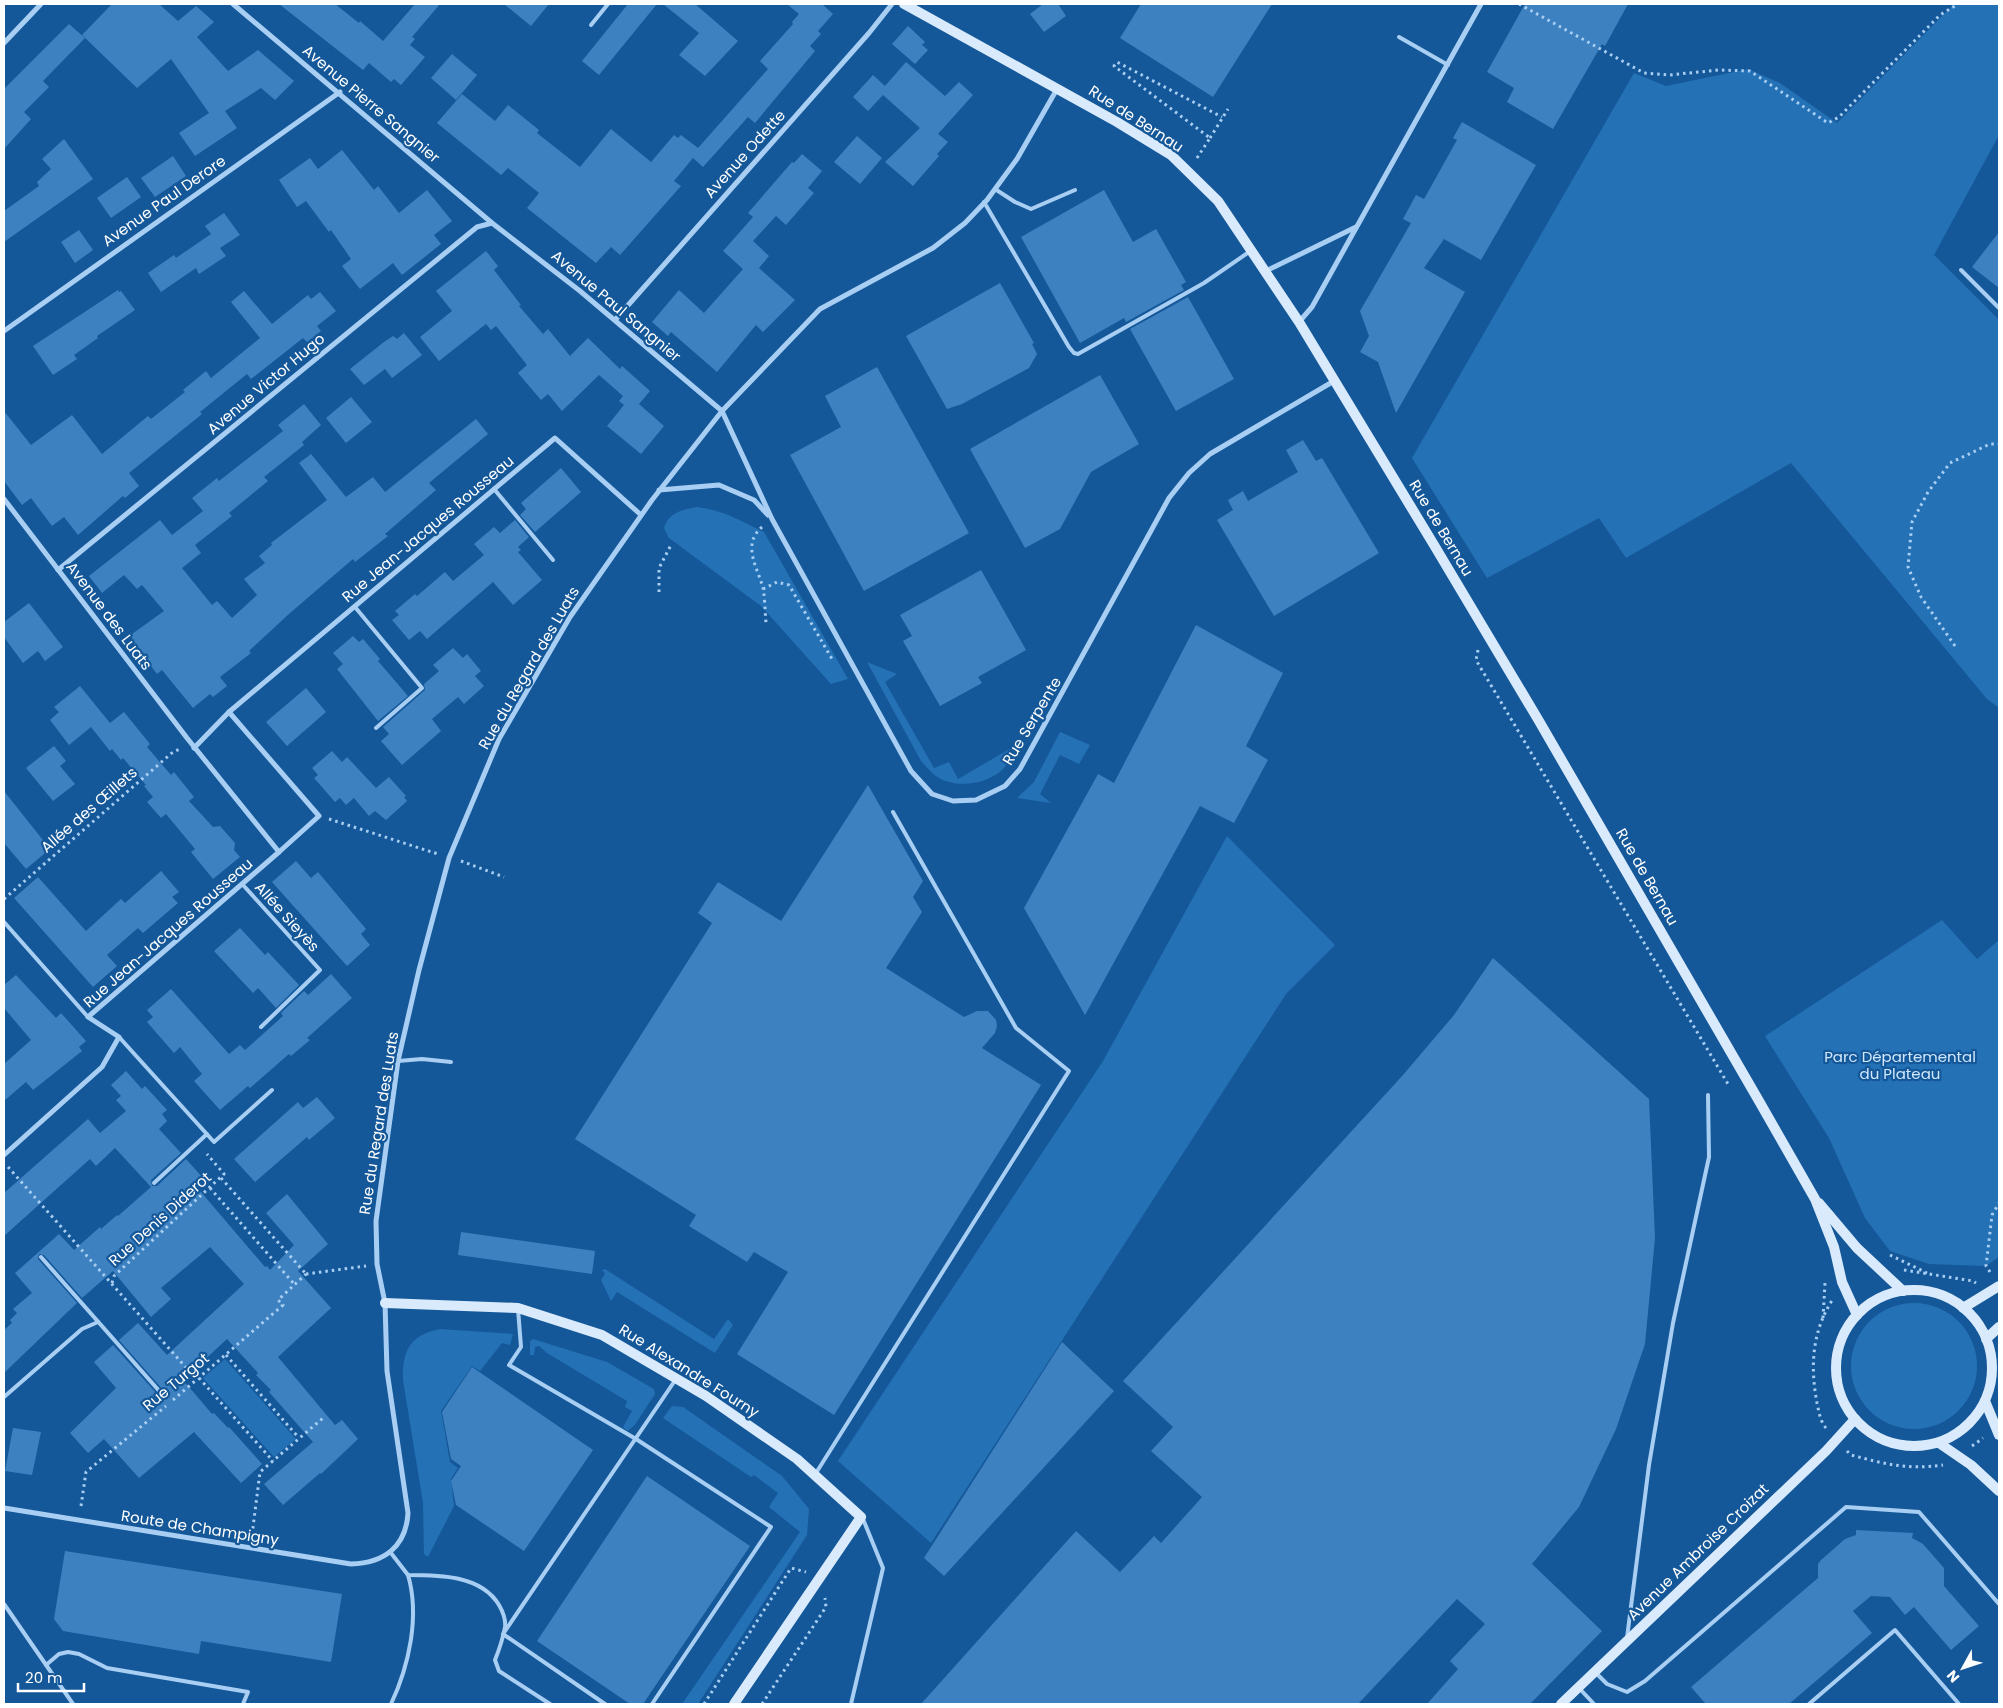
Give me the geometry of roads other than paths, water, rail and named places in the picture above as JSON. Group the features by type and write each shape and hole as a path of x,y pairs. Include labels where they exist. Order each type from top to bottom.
{"street":[{"path":"4,43 41,4"},
{"name":"Avenue Pierre Sangnier","path":"233,4 340,92 492,223"},
{"name":"Avenue Odette","path":"615,320 869,33 892,4"},
{"name":"Rue de Bernau","path":"904,4 1058,88 1171,155 1218,201 1299,322 1482,628 1815,1199 1834,1247 1846,1290 1857,1315"},
{"path":"1299,322 1312,307 1481,4"},
{"name":"Rue du Regard des Luats","path":"392,1553 403,1538 408,1524 408,1513 388,1371 384,1303 377,1264 376,1221 398,1061 419,970 449,858 498,739 570,617 659,490 722,411 820,309 933,248 965,223 995,189 1017,159 1058,88"},
{"name":"Avenue Paul Derore","path":"4,331 340,92"},
{"name":"Avenue Paul Sangnier","path":"492,223 510,235 615,320 722,411"},
{"name":"Avenue Victor Hugo","path":"58,570 477,227 492,223"},
{"path":"1266,271 1356,226"},
{"name":"Rue Serpente","path":"722,411 772,518 911,772 932,794 953,802 976,800 1005,786 1020,769 1033,750 1169,498 1189,473 1210,454 1334,381"},
{"name":"Rue Jean-Jacques Rousseau","path":"194,748 229,712 555,438 641,515"},
{"name":"Rue Serpente","path":"659,490 718,485 754,500 772,518"},
{"name":"Avenue des Luats","path":"4,499 194,748"},
{"name":"Rue Jean-Jacques Rousseau","path":"119,1037 88,1017 243,885 319,816 229,712"},
{"path":"194,748 279,852"},
{"path":"4,1155 102,1068 119,1037"},
{"name":"Rue de Bernau","path":"1815,1199 1857,1248 1903,1291"},
{"path":"1963,1308 1999,1286"},
{"path":"1903,1291 1924,1291 1945,1297 1963,1308 1976,1322 1986,1338 1991,1366 1991,1381 1985,1402 1973,1419 1958,1433 1939,1443 1916,1447 1894,1444 1872,1435 1855,1420 1843,1400 1836,1378 1837,1355 1844,1334 1857,1315 1878,1299 1903,1291"},
{"name":"Rue Alexandre Fourny","path":"384,1303 518,1308 602,1335 677,1378 796,1459 862,1517"},
{"path":"1986,1338 1999,1326"},
{"path":"1985,1402 1999,1434"},
{"name":"Avenue Ambroise Croizat","path":"1560,1704 1837,1440 1855,1420"},
{"path":"1939,1443 1992,1482 1999,1490"},
{"name":"Route de Champigny","path":"4,1508 351,1564 374,1561 392,1553"},
{"path":"734,1704 862,1517"}],"lane":[{"path":"591,25 608,4"},
{"path":"1399,37 1448,65"},
{"path":"995,189 1015,202 1032,209 1075,190"},
{"path":"984,202 1069,348 1078,354 1204,283 1252,250"},
{"path":"1961,270 1999,308"},
{"path":"493,489 553,560"},
{"path":"355,607 422,688 376,728"},
{"path":"815,1475 1069,1071 1016,1028 893,812"},
{"name":"Allée Sieyès","path":"243,885 320,970 261,1027"},
{"path":"4,922 88,1017"},
{"path":"119,1037 214,1142 272,1090"},
{"path":"398,1061 422,1059 451,1062"},
{"path":"1627,1640 1649,1465 1673,1323 1709,1157 1708,1095"},
{"path":"154,1183 207,1134"},
{"path":"41,1256 161,1393"},
{"path":"518,1308 521,1347 509,1365 636,1439 771,1527 652,1704"},
{"path":"4,1397 82,1329 98,1322"},
{"path":"503,1634 677,1378"},
{"path":"1594,1671 1607,1684 1626,1692 1645,1681 1846,1507 1919,1512 1999,1604"},
{"path":"851,1704 883,1568 862,1517"},
{"path":"391,1704 405,1666 412,1624 413,1590 408,1575 392,1553"},
{"path":"408,1575 456,1577 478,1586 496,1599 504,1613 505,1626 494,1660 499,1671 550,1704"},
{"path":"4,1604 73,1704"},
{"path":"1808,1704 1894,1630 1959,1704"},
{"path":"503,1634 605,1704"},
{"path":"46,1665 59,1654 68,1652 79,1654 107,1668 248,1692 243,1704"},
{"path":"1578,1686 1594,1704"}],"park label":[{"name":"Parc Départemental du Plateau","path":"1900,1066"}]}
